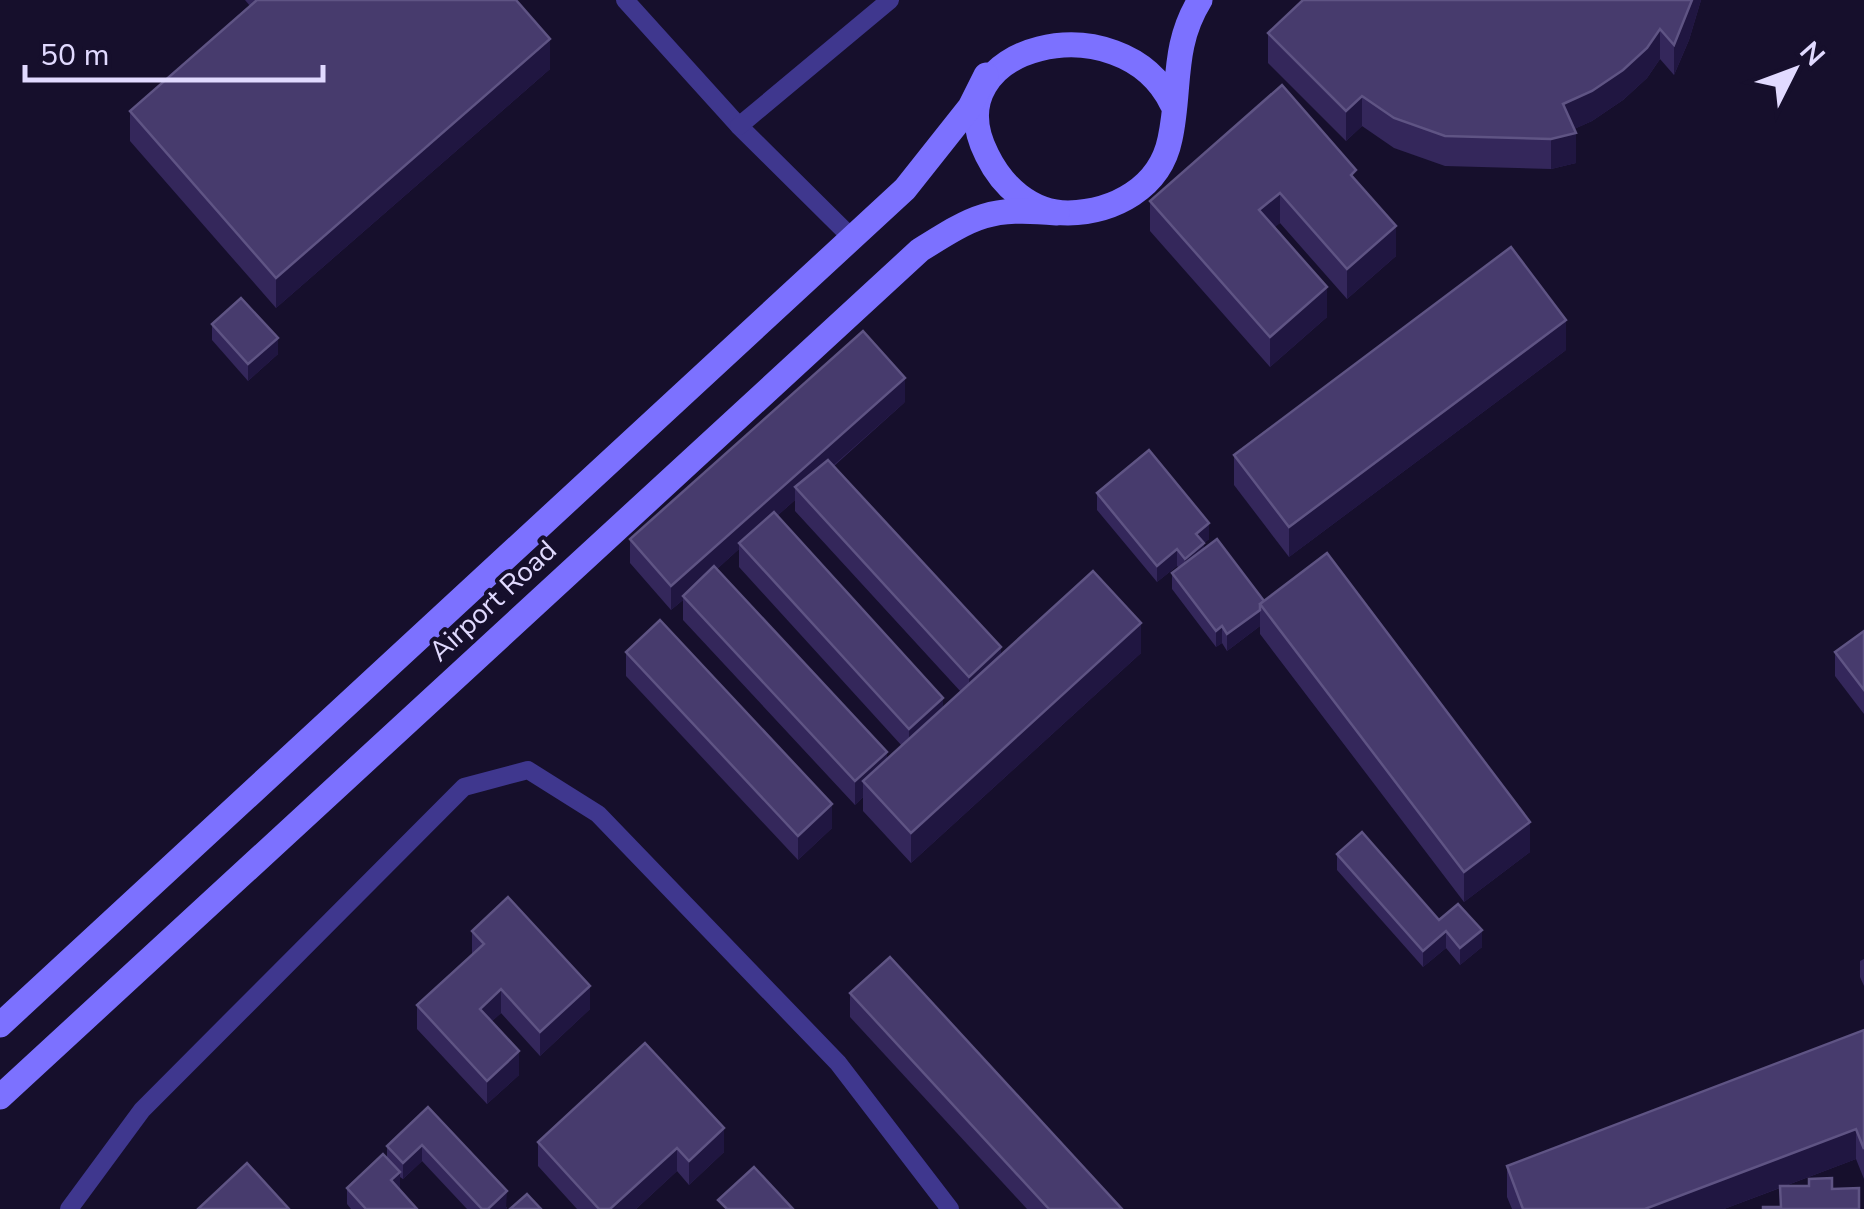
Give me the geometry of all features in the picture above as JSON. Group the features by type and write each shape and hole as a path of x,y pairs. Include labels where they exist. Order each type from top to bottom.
{"main road":[{"path":"1172,104 1180,38 1200,0"},
{"name":"Airport Road","path":"0,1025 905,189 970,107 1004,49 1044,24"},
{"path":"1105,24 1146,49 1163,74 1172,104"},
{"path":"986,76 977,110 982,145 998,176 1024,200 1057,213"},
{"name":"Airport Road","path":"0,1098 920,250 969,219 1012,209 1094,212 1128,199 1155,174 1170,141 1172,104"}],"lane":[{"path":"625,0 739,126 852,238"},
{"path":"739,126 890,0"},
{"path":"69,1209 142,1110 464,787 528,770 598,814 838,1063 950,1209"}],"building":[{"path":"257,0 516,0 550,39 276,278 130,111"},
{"path":"1303,0 1692,0 1674,45 1660,29 1647,48 1623,70 1563,104 1576,133 1551,139 1445,136 1394,118 1362,96 1346,111 1268,33"},
{"path":"1282,85 1356,170 1351,175 1396,226 1347,269 1280,193 1259,210 1327,287 1270,337 1150,201"},
{"path":"1511,247 1566,320 1289,527 1234,455"},
{"path":"241,298 278,338 248,364 212,324"},
{"path":"863,331 905,378 671,586 630,539"},
{"path":"1149,450 1209,523 1196,534 1204,543 1185,559 1177,549 1157,566 1097,493"},
{"path":"828,460 1001,647 969,677 795,487"},
{"path":"774,512 943,698 909,729 739,543"},
{"path":"1217,539 1264,601 1260,610 1227,634 1222,626 1216,631 1172,573"},
{"path":"1327,553 1530,822 1464,872 1260,604"},
{"path":"714,566 887,752 855,781 683,596"},
{"path":"1093,571 1141,623 911,833 863,781"},
{"path":"660,620 832,804 798,836 626,652"},
{"path":"1864,631 1864,690 1835,652"},
{"path":"1362,832 1439,920 1458,904 1482,930 1460,948 1446,931 1423,951 1337,854"},
{"path":"508,897 590,986 540,1032 501,989 480,1009 519,1051 487,1081 417,1005 484,944 472,931"},
{"path":"890,957 1122,1209 1049,1209 850,993"},
{"path":"1864,1030 1864,1149 1856,1129 1645,1209 1523,1209 1507,1166"},
{"path":"645,1043 724,1128 689,1161 677,1148 610,1209 599,1209 538,1142"},
{"path":"428,1107 507,1191 488,1209 482,1209 422,1145 403,1163 387,1146"},
{"path":"383,1154 400,1172 391,1180 417,1209 366,1209 347,1188"},
{"path":"247,1163 289,1209 198,1209"},
{"path":"754,1167 793,1209 727,1209 718,1200"},
{"path":"1832,1178 1832,1189 1859,1188 1859,1209 1763,1209 1781,1207 1780,1186 1809,1186 1809,1179"},
{"path":"527,1194 541,1209 510,1209"}]}
